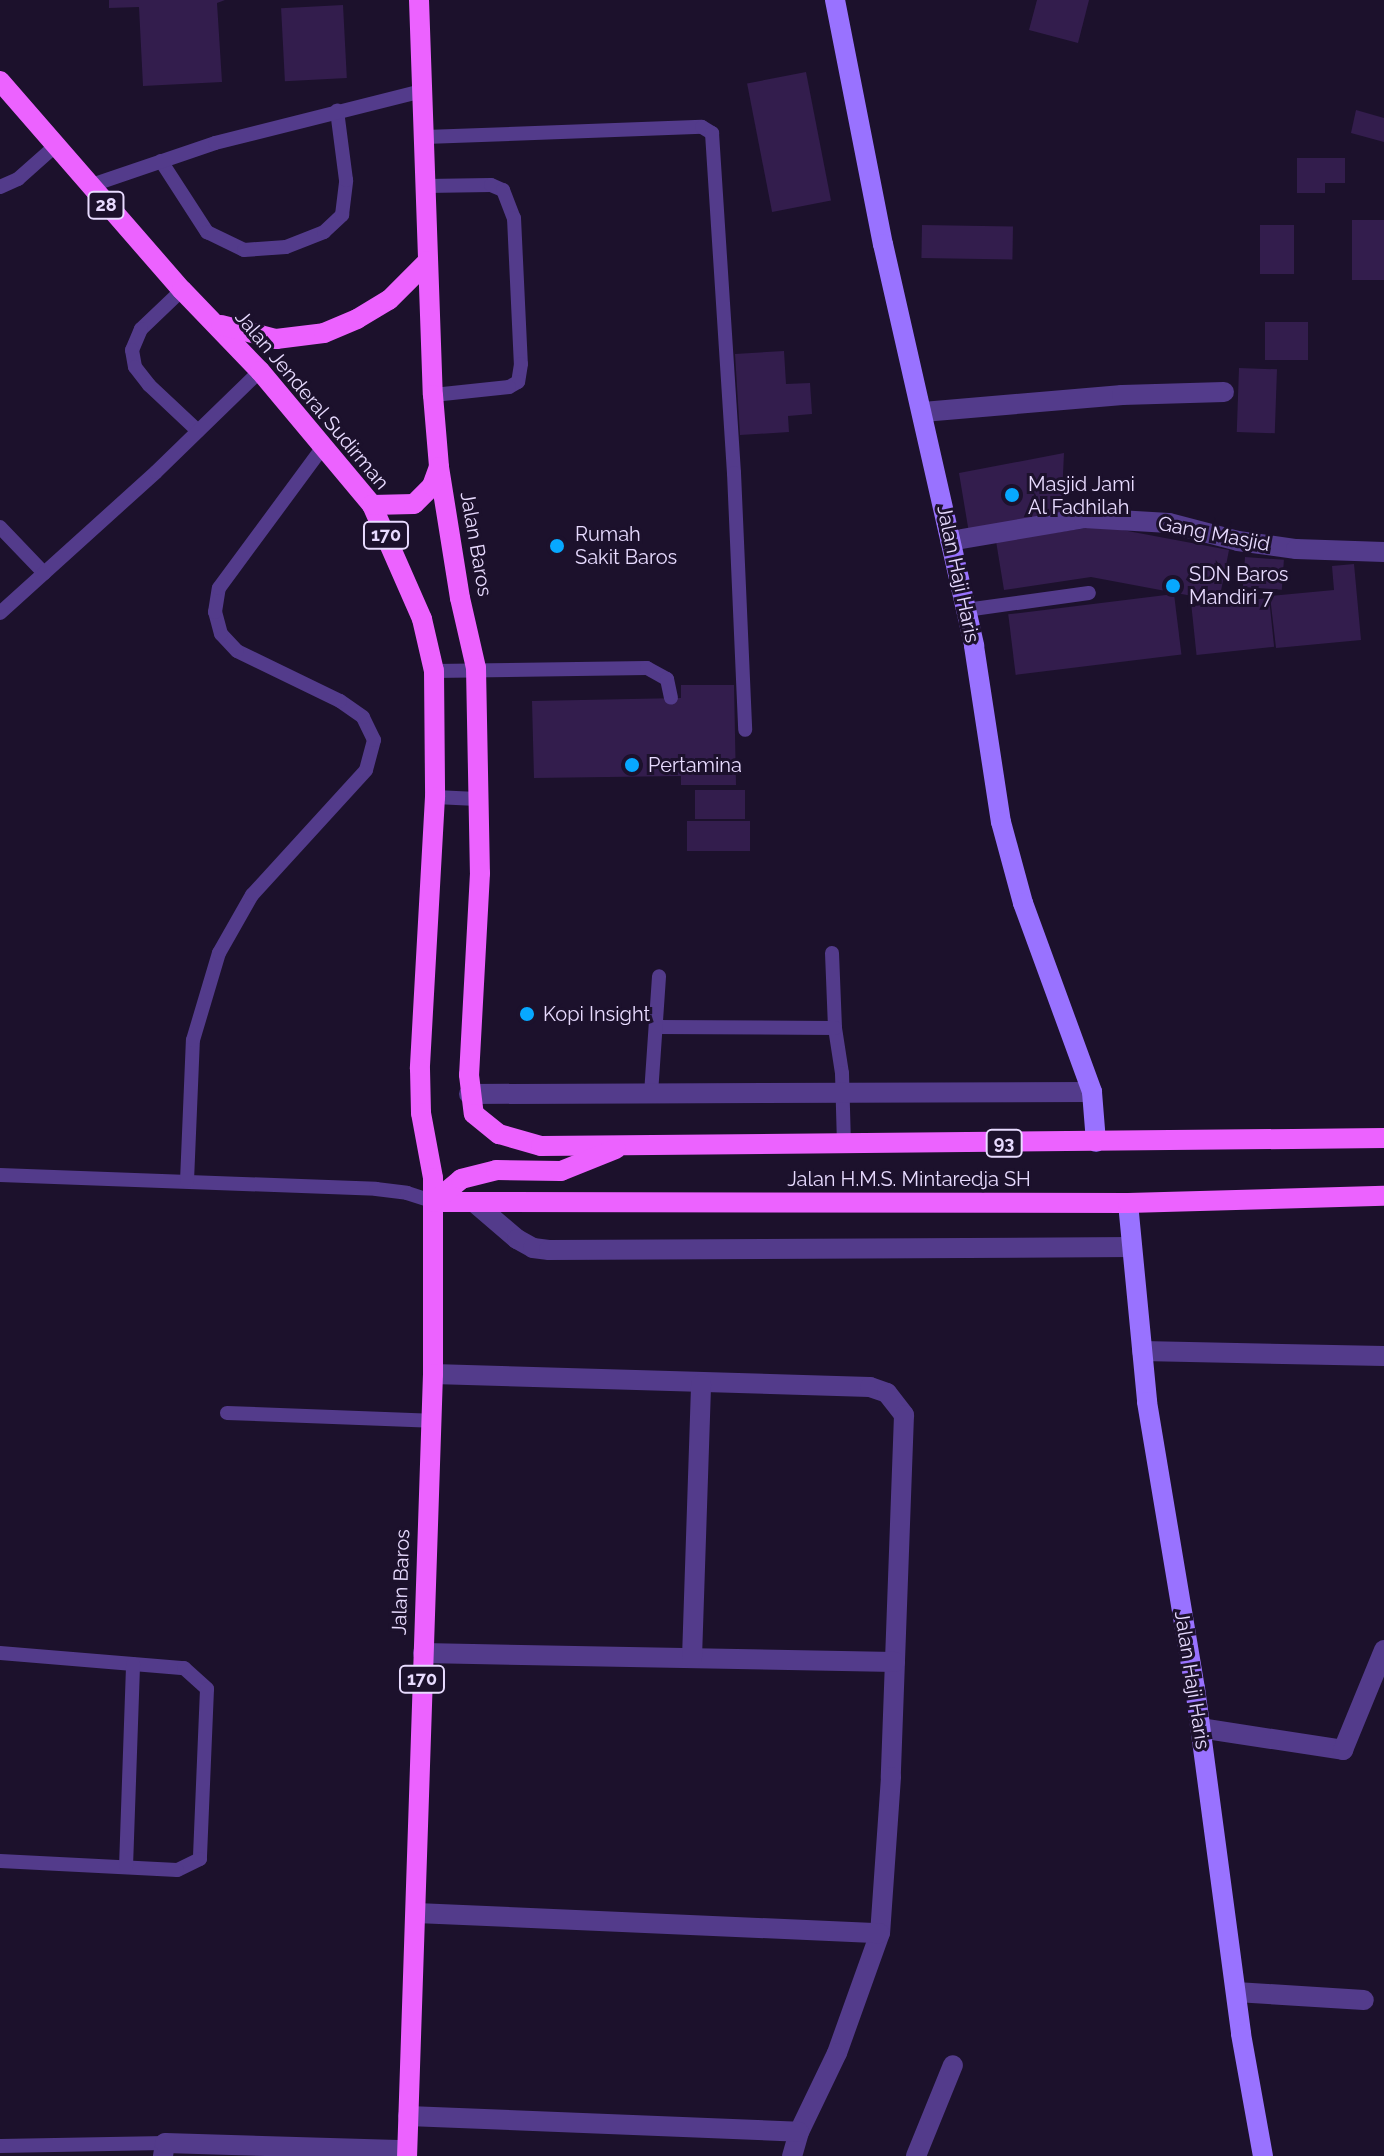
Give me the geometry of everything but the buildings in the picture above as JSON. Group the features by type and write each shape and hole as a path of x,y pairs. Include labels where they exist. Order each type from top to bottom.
{"main road":[{"name":"Jalan Baros","path":"419,0 433,395 439,467 460,598 476,668 480,873 469,1094"},
{"name":"Jalan Jenderal Sudirman","path":"0,81 54,147 182,290 260,371 372,505 422,619 434,671 435,797 420,1069 421,1113 433,1178 434,1202"},
{"path":"217,323 276,339 324,333 357,319 389,300 428,261"},
{"path":"372,505 414,504 432,486 439,467"},
{"name":"Jalan H.M.S. Mintaredja SH","path":"469,1094 474,1114 485,1125 519,1142 541,1146 1384,1138"},
{"path":"434,1202 461,1179 496,1170 561,1171 625,1145"},
{"name":"Jalan H.M.S. Mintaredja SH","path":"434,1202 1128,1203 1384,1196"},
{"name":"Jalan Baros","path":"407,2153 433,1374 434,1202"}],"street":[{"name":"Jalan Haji Haris","path":"835,0 883,244 966,610 1001,822 1023,903 1092,1092 1096,1142"},
{"path":"923,412 1122,395 1224,392"},
{"name":"Gang Masjid","path":"950,541 1084,518 1169,523 1238,541 1296,549 1384,552"},
{"path":"469,1094 1092,1092"},
{"name":"Jalan Haji Haris","path":"1128,1203 1147,1402 1200,1728 1236,1992 1263,2156"},
{"path":"476,1204 517,1239 533,1248 549,1250 1132,1247"},
{"path":"1142,1351 1384,1356"},
{"path":"433,1374 870,1387 887,1393 904,1415 895,1662 880,1933 837,2053 799,2132 792,2156"},
{"path":"692,1658 701,1384"},
{"path":"1200,1728 1343,1750 1384,1650"},
{"path":"423,1653 895,1662"},
{"path":"416,1913 880,1933"},
{"path":"1236,1992 1364,2000"},
{"path":"916,2156 953,2065"},
{"path":"408,2116 799,2132"},
{"path":"164,2150 407,2153"}],"lane":[{"path":"89,186 161,161 337,111 422,91"},
{"path":"161,161 207,232 244,250 286,247 324,232 342,215 346,180 337,111"},
{"path":"425,137 702,127 712,133 733,457 745,730"},
{"path":"0,187 18,179 54,147"},
{"path":"426,186 491,185 503,190 514,218 521,364 518,382 509,387 433,395"},
{"path":"182,290 141,329 132,350 135,367 149,385 198,431"},
{"path":"0,613 260,371"},
{"path":"187,1181 193,1040 219,953 252,895 366,770 374,740 363,717 340,701 237,651 221,634 215,612 219,588 323,447"},
{"path":"0,527 44,573"},
{"path":"966,610 1089,593"},
{"path":"434,671 476,668 647,668 667,679 671,698"},
{"path":"435,797 477,799"},
{"path":"832,953 844,1144"},
{"path":"651,1094 659,976"},
{"path":"656,1027 835,1028"},
{"path":"0,1175 376,1189 407,1193 434,1202"},
{"path":"227,1413 431,1421"},
{"path":"0,1653 184,1668 207,1689 200,1859 177,1870 0,1861"},
{"path":"126,1867 133,1664"},
{"path":"0,2146 164,2150"}],"place":[{"name":"Masjid Jami Al Fadhilah","path":"1012,495"},
{"name":"Rumah Sakit Baros","path":"557,546"},
{"name":"SDN Baros Mandiri 7","path":"1173,586"},
{"name":"Pertamina","path":"632,765"},
{"name":"Kopi Insight","path":"527,1014"}]}
